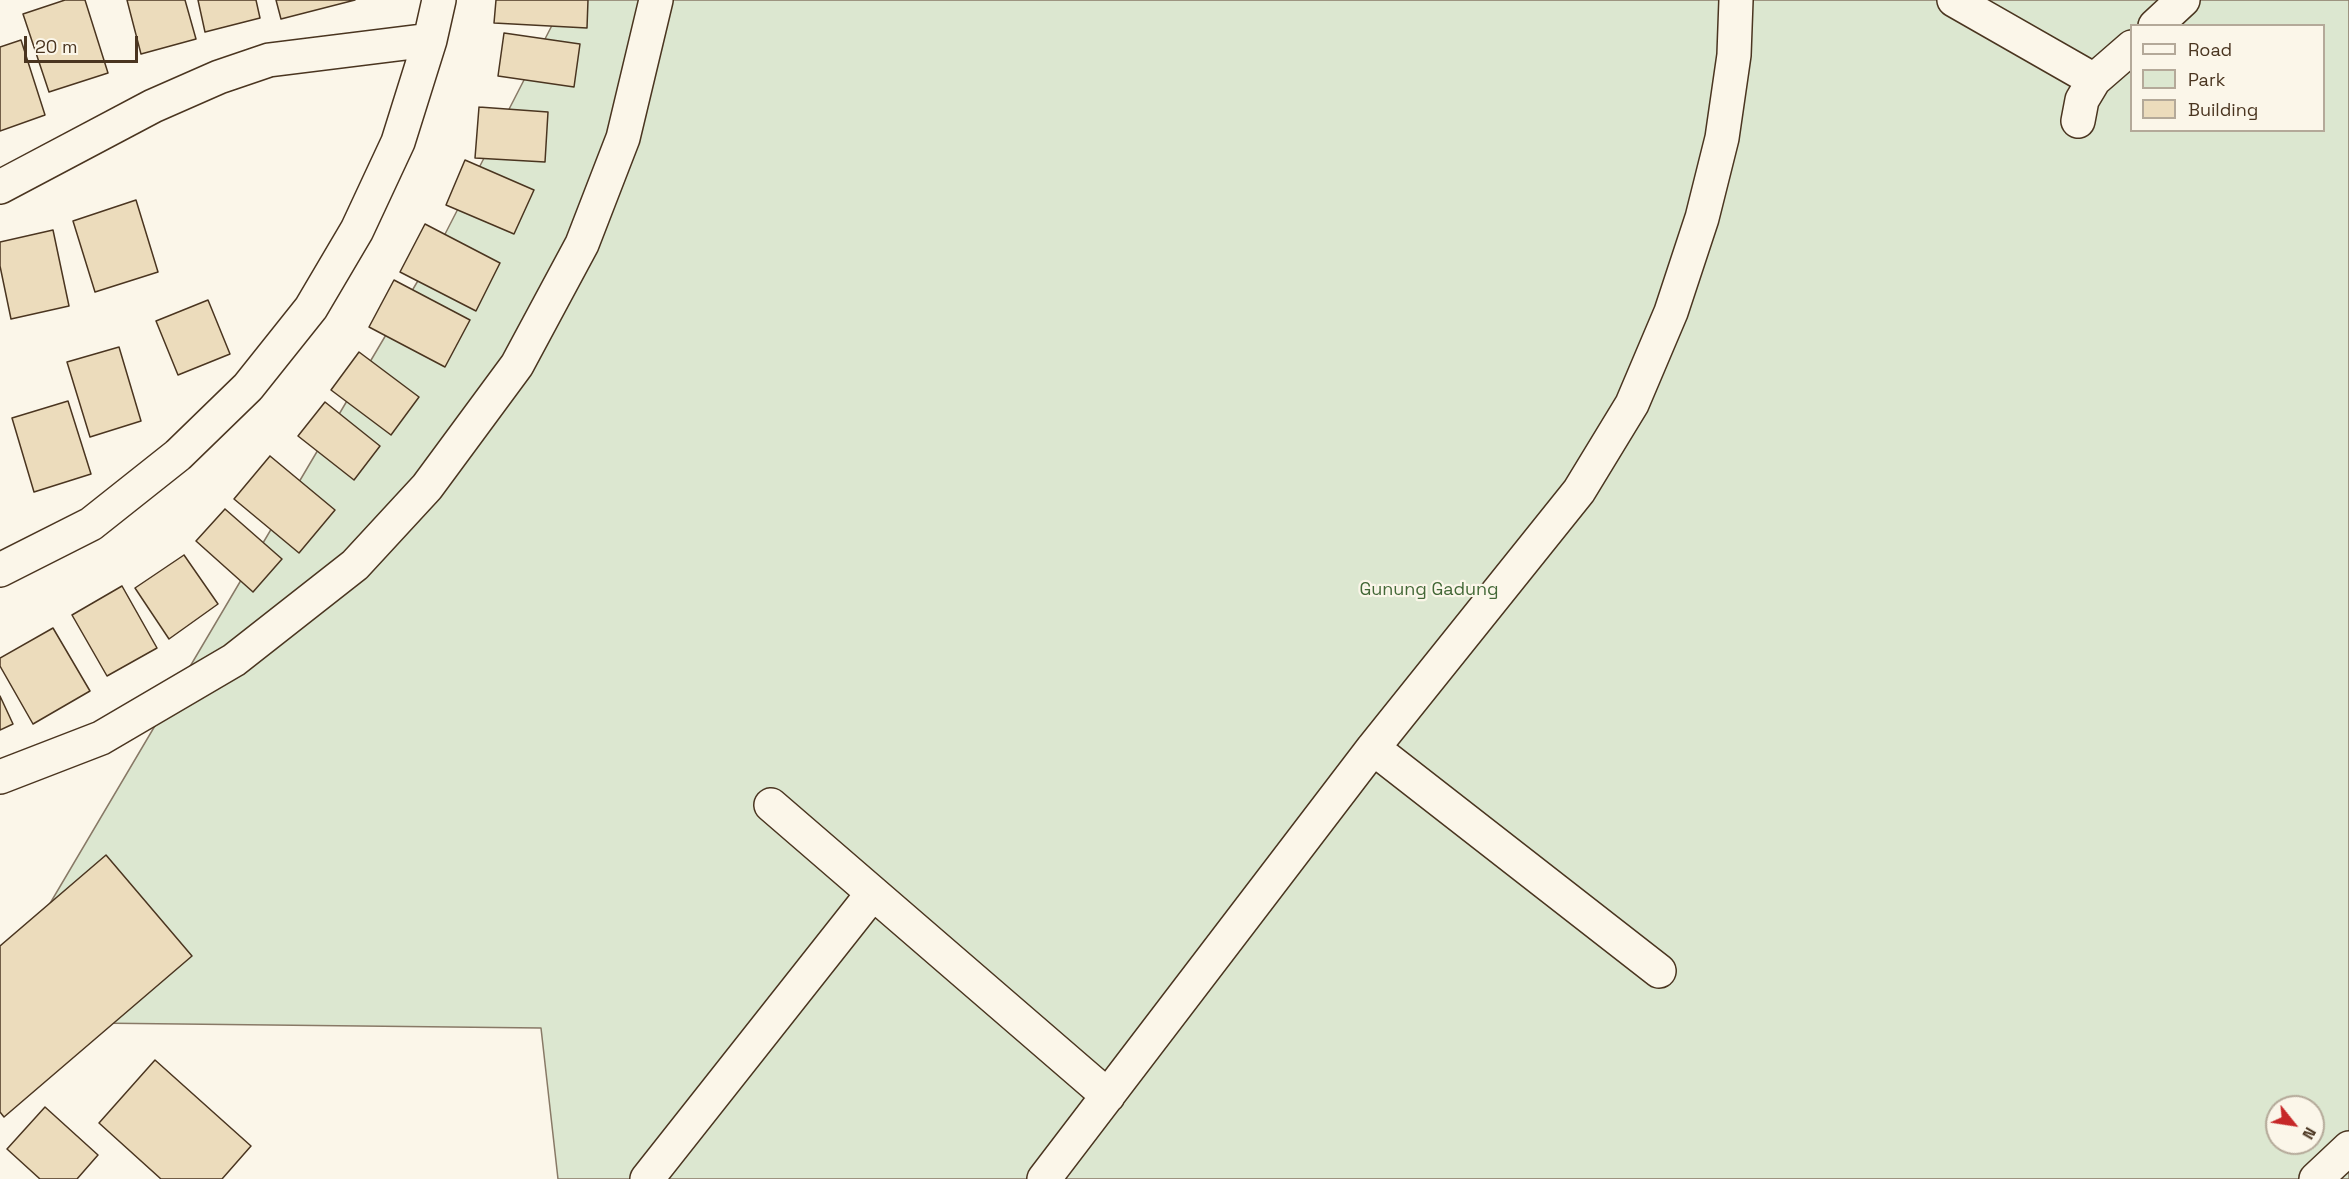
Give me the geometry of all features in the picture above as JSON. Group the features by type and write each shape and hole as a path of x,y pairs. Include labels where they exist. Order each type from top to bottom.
{"street":[{"path":"0,570 91,524 178,455 248,387 311,308 357,230 398,142 430,40 439,0"},
{"path":"0,777 101,738 234,660 355,565 427,487 517,365 582,244 623,138 656,0"},
{"path":"1044,1179 1373,748 1579,491 1632,404 1671,312 1702,218 1722,138 1734,55 1736,0"},
{"path":"1954,0 2094,80"},
{"path":"2157,24 2183,0"},
{"path":"0,188 153,106 219,77 268,60 430,40"},
{"path":"2078,121 2082,100 2094,80 2130,49"},
{"path":"1373,748 1659,971"},
{"path":"771,805 1108,1096"},
{"path":"647,1179 873,893"},
{"path":"2316,1179 2349,1148"}],"green space":[{"name":"Gunung Gadung","path":"565,0 2349,0 2349,1179 558,1179 541,1028 0,1022 0,988 442,240"}],"building":[{"path":"65,0 85,0 108,73 49,92 23,14"},
{"path":"127,0 185,0 196,39 141,54"},
{"path":"198,0 256,0 260,18 205,32"},
{"path":"276,0 355,0 281,19"},
{"path":"496,0 588,0 587,28 494,23"},
{"path":"504,33 580,44 574,87 498,76"},
{"path":"21,40 45,115 0,131 0,47"},
{"path":"479,107 548,112 545,162 475,158"},
{"path":"465,160 534,190 514,234 446,205"},
{"path":"136,200 158,272 95,292 73,221"},
{"path":"425,224 500,263 476,311 400,272"},
{"path":"53,230 69,306 11,319 0,266 0,242"},
{"path":"394,280 470,320 445,367 369,327"},
{"path":"208,300 230,354 178,375 156,321"},
{"path":"119,347 141,421 90,437 67,362"},
{"path":"359,352 419,397 391,435 331,390"},
{"path":"68,401 91,474 34,492 12,418"},
{"path":"325,402 380,446 354,480 298,436"},
{"path":"270,456 335,510 299,553 234,499"},
{"path":"225,509 282,559 253,592 196,541"},
{"path":"184,555 218,604 169,639 135,588"},
{"path":"122,586 157,648 107,676 72,615"},
{"path":"53,628 90,691 33,724 0,666 0,658"},
{"path":"0,696 13,724 0,730"},
{"path":"106,855 192,956 4,1117 0,1112 0,946"},
{"path":"155,1060 251,1146 222,1179 161,1179 99,1123"},
{"path":"45,1107 98,1155 77,1179 40,1179 7,1149"}]}
